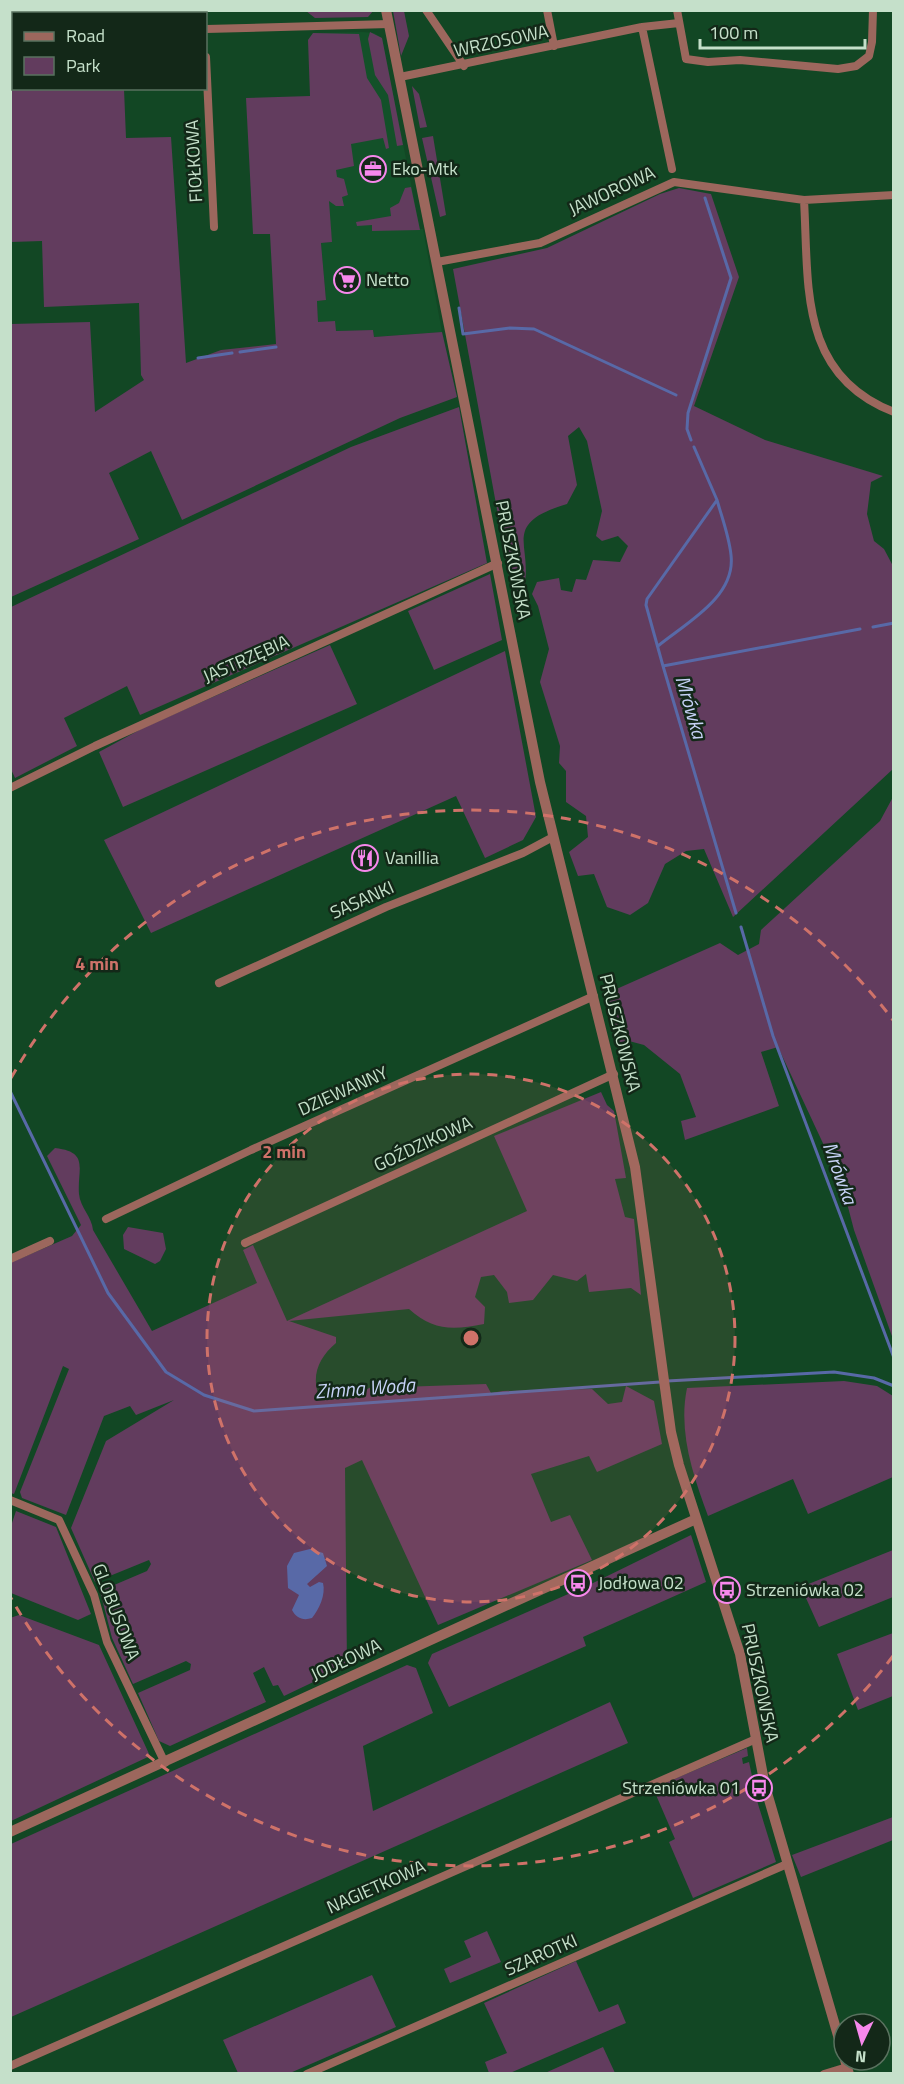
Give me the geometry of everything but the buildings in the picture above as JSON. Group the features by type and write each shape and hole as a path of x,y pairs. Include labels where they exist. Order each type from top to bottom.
{"street":[{"name":"PRUSZKOWSKA","path":"386,10 553,837 627,1128 642,1209 663,1383 679,1465 740,1654 765,1786 832,2014"},
{"path":"426,10 464,66"},
{"path":"547,10 554,46"},
{"path":"677,10 686,59 708,62 740,60 838,69 856,66 869,56 873,10"},
{"name":"WRZOSOWA","path":"400,77 464,66 642,27 679,23"},
{"path":"207,29 389,24"},
{"name":"JAWOROWA","path":"642,27 672,169"},
{"name":"FIOŁKOWA","path":"207,78 214,227"},
{"name":"JAWOROWA","path":"437,262 540,243 674,182 804,200 894,195"},
{"path":"804,200 810,304 819,343 830,362 853,389 866,399 894,411"},
{"name":"JASTRZĘBIA","path":"10,788 95,746 498,563"},
{"name":"SASANKI","path":"219,983 386,907 523,853 553,837"},
{"name":"DZIEWANNY","path":"106,1219 251,1150 594,996"},
{"name":"GOŹDZIKOWA","path":"245,1243 614,1074"},
{"path":"10,1259 50,1241"},
{"name":"GLOBUSOWA","path":"10,1500 59,1520 94,1595 107,1642 165,1763"},
{"name":"JODŁOWA","path":"10,1832 696,1519"},
{"name":"NAGIETKOWA","path":"10,2066 756,1739"},
{"name":"SZAROTKI","path":"307,2073 787,1864"}],"shaded area":[{"path":"313,33 374,33 382,38 420,229 423,229 442,332 374,337 373,330 335,331 318,322 317,301 326,300 321,243 332,242 308,40"}],"green space":[{"path":"306,11 373,11 368,17 315,18"},
{"path":"393,11 404,11 409,36 401,56"},
{"path":"370,32 382,38 403,145 397,146 388,95 375,75 368,39"},
{"path":"313,33 359,34 367,78 381,100 389,148 386,149 383,138 351,144 354,166 336,170 337,177 344,179 348,195 342,197 344,206 336,206 329,201 332,242 321,243 326,300 317,301 318,322 335,321 336,331 373,330 374,337 442,332 457,397 400,418 182,520 151,451 109,473 139,539 11,597 11,324 90,322 95,412 144,380 141,375 139,303 44,307 42,241 11,242 11,49 12,90 124,90 126,138 171,137 186,363 221,350 276,344 270,234 253,234 246,98 310,96 308,40"},
{"path":"412,86 419,94 427,127 420,128"},
{"path":"433,136 446,215 440,217 422,138"},
{"path":"411,187 420,230 372,231 372,225 357,226 356,222 391,216 390,208 399,203 405,188"},
{"path":"679,188 711,194 739,277 694,406 765,440 883,476 871,482 867,514 874,541 884,549 893,566 893,769 733,917 704,849 686,851 665,864 648,903 630,915 607,907 594,874 578,876 569,852 588,837 586,816 566,802 566,771 559,763 560,746 540,682 549,649 538,606 532,594 537,582 559,578 561,590 572,592 576,579 586,580 593,560 620,562 628,546 618,536 602,541 596,536 602,511 587,441 579,427 568,436 577,485 567,504 545,512 531,521 525,531 525,581 520,599 507,564 453,269 547,248 660,194"},
{"path":"459,407 487,563 140,715 127,686 64,718 77,746 15,778 10,767 11,607 351,447"},
{"path":"490,574 502,640 434,670 408,611"},
{"path":"330,645 357,704 123,807 99,752 143,728"},
{"path":"505,651 536,817 523,840 485,858 456,796 151,933 104,840"},
{"path":"893,797 893,1339 854,1230 842,1184 778,1047 761,1052 779,1106 685,1140 681,1121 696,1117 680,1074 644,1045 629,1041 621,1050 603,995 720,943 738,955 759,944 761,930 880,821"},
{"path":"601,1092 607,1105 614,1111 626,1178 615,1179 625,1217 634,1219 641,1295 631,1288 589,1292 586,1274 577,1281 553,1275 533,1300 509,1303 507,1292 494,1275 481,1277 475,1297 485,1307 484,1324 444,1327 426,1321 409,1309 289,1321 336,1337 336,1343 321,1361 316,1375 320,1398 350,1398 373,1386 379,1393 393,1395 401,1387 486,1384 491,1393 592,1389 608,1404 622,1402 626,1386 654,1401 662,1444 597,1472 589,1456 531,1474 551,1522 570,1515 592,1560 438,1625 362,1460 345,1468 347,1666 284,1696 278,1685 273,1686 264,1667 253,1673 266,1702 170,1746 159,1741 138,1693 190,1670 191,1664 186,1661 133,1684 112,1638 100,1591 147,1571 151,1564 149,1560 95,1582 71,1528 106,1441 174,1400 136,1415 130,1406 104,1416 66,1515 22,1498 20,1492 69,1369 63,1366 14,1494 11,1493 10,1263 72,1236 81,1225 47,1156 55,1148 73,1153 77,1158 80,1170 81,1203 91,1221 93,1230 152,1331 257,1283 243,1250 253,1245 287,1321 527,1211 494,1136"},
{"path":"128,1227 163,1233 166,1249 160,1261 155,1264 124,1249 123,1235"},
{"path":"844,1381 877,1386 893,1396 893,1477 808,1514 793,1479 708,1516 688,1453 684,1421 687,1388"},
{"path":"16,1511 56,1527 91,1614 78,1620 11,1593 11,1526"},
{"path":"691,1535 706,1582 583,1637 586,1646 449,1707 428,1663 432,1654 591,1584"},
{"path":"893,1550 893,1597 819,1627 801,1587"},
{"path":"19,1615 99,1645 150,1756 11,1821 10,1618"},
{"path":"893,1633 893,1696 858,1710 837,1654"},
{"path":"407,1665 416,1668 433,1713 363,1746 373,1811 610,1702 628,1743 11,2017 11,1844"},
{"path":"747,1748 748,1756 742,1758 743,1764 749,1762 758,1804 776,1862 693,1898 669,1842 675,1839 653,1788"},
{"path":"893,1817 893,1840 801,1877 792,1855"},
{"path":"487,1931 501,1962 450,1983 444,1969 471,1957 464,1941"},
{"path":"576,1961 599,2012 618,2004 626,2023 510,2073 489,2073 485,2062 507,2053 484,2003"},
{"path":"372,1975 396,2027 290,2073 238,2073 223,2040"},
{"path":"603,2047 615,2073 545,2073"}],"water":[{"path":"310,1549 323,1553 327,1566 307,1584 310,1587 319,1582 323,1583 324,1592 312,1618 303,1619 292,1610 299,1595 288,1588 287,1566 294,1553"}],"waterway":[{"path":"691,440 687,429 688,413 731,278 705,198"},
{"path":"459,308 463,334 510,328 534,329 676,395"},
{"path":"240,352 276,347"},
{"path":"198,358 232,353"},
{"path":"663,666 646,605 647,599 717,500 694,447"},
{"path":"658,646 707,608 726,584 731,555 717,500"},
{"name":"Mrówka","path":"873,627 894,623"},
{"name":"Mrówka","path":"736,913 663,666 860,629"},
{"name":"Mrówka","path":"741,927 773,1036 894,1358"},
{"name":"Zimna Woda","path":"10,1091 108,1293 166,1372 204,1395 254,1411 660,1382"},
{"name":"Zimna Woda","path":"667,1381 834,1372 874,1378 894,1386"}],"place":[{"name":"Eko-Mtk","path":"373,169"},
{"name":"Netto","path":"347,280"},
{"name":"Vanillia","path":"365,858"},
{"name":"Jodłowa 02","path":"578,1583"},
{"name":"Strzeniówka 02","path":"727,1590"},
{"name":"Strzeniówka 01","path":"759,1788"}]}
